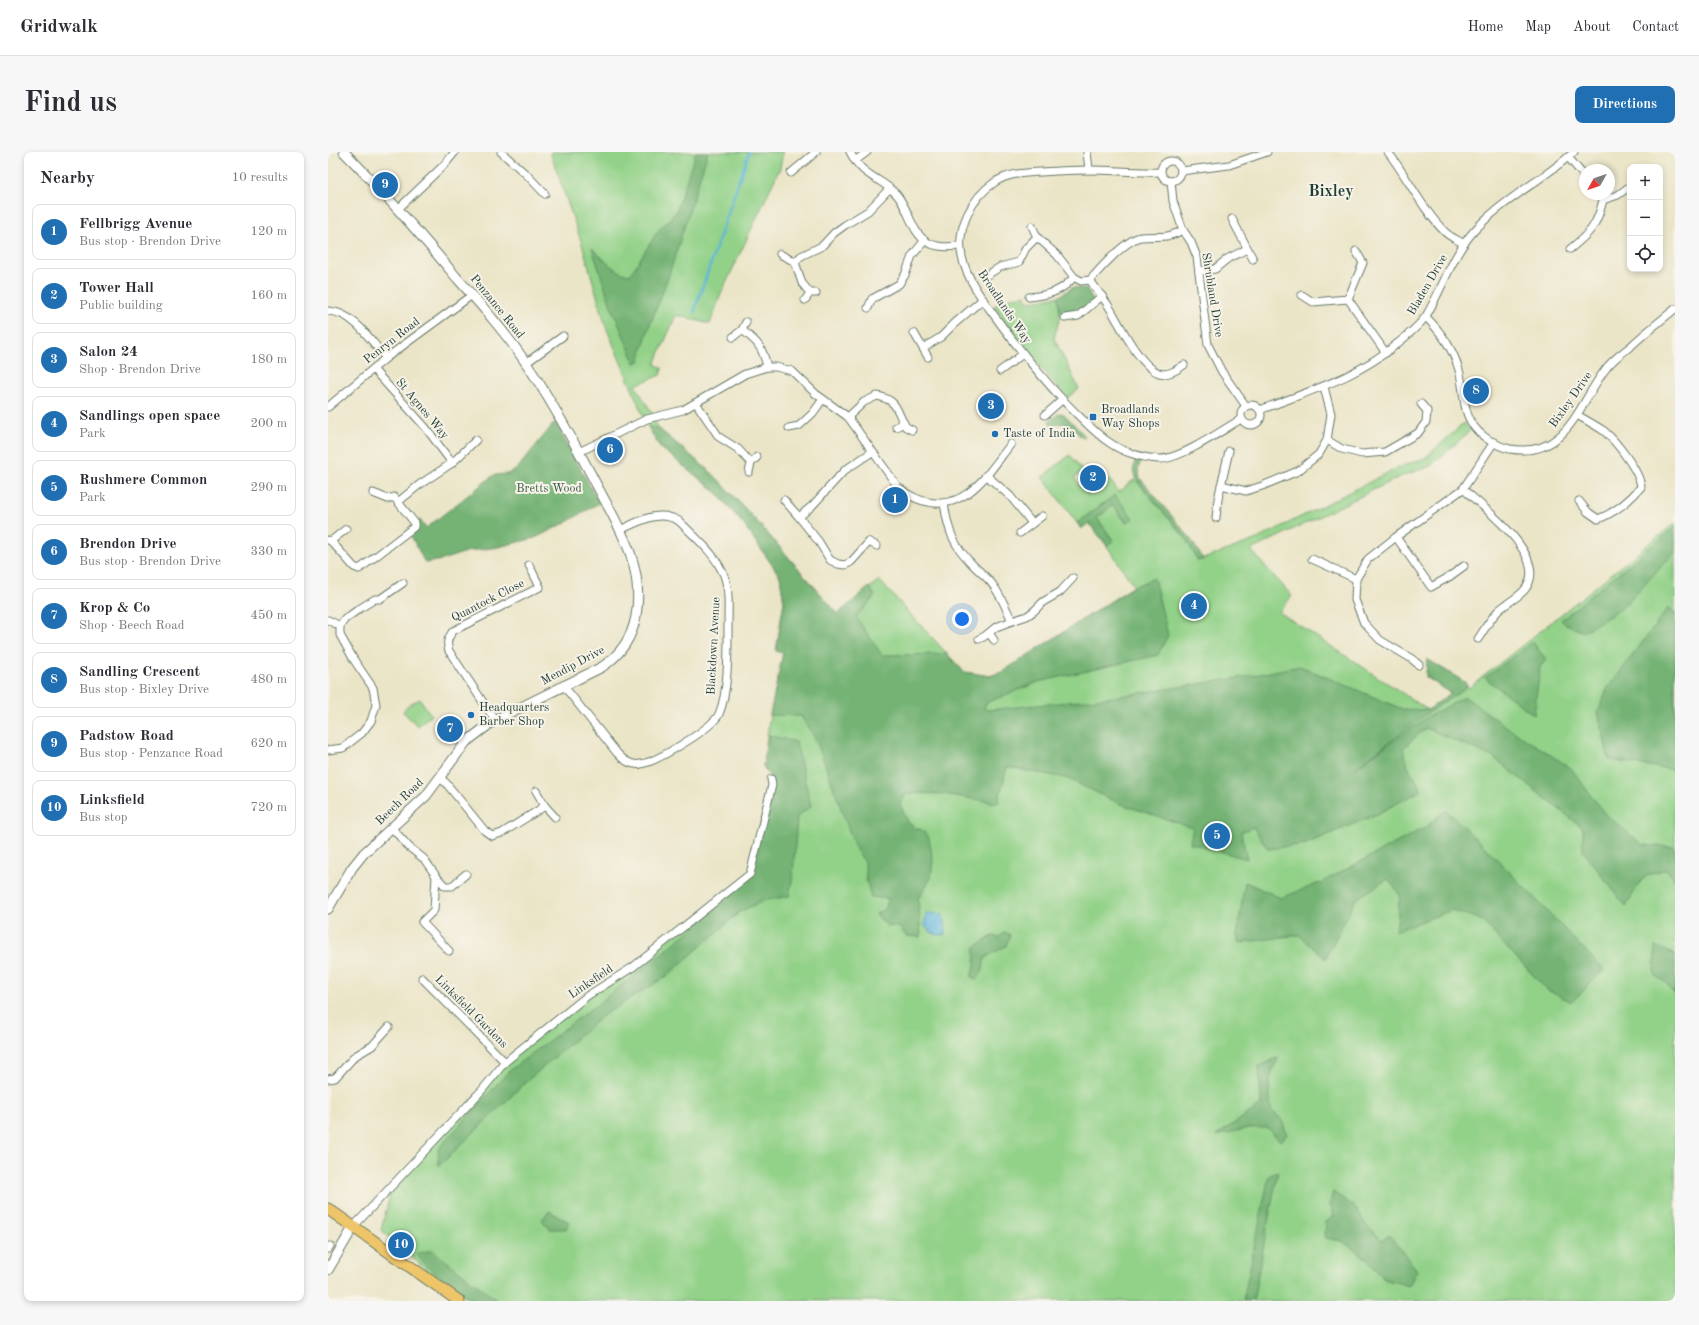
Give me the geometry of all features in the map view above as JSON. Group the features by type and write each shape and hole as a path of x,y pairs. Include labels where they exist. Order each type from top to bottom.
{"main road":[{"path":"328,1209 459,1301"}],"street":[{"name":"Penzance Road","path":"344,152 398,209 472,295 526,363 543,389 579,452 603,498"},
{"path":"398,209 445,164 455,152"},
{"path":"501,152 527,175 545,194"},
{"path":"791,173 816,152"},
{"path":"850,152 855,162 867,174 890,188 901,201 914,226 924,240 940,247 960,246"},
{"path":"855,162 867,152"},
{"path":"1087,152 1089,170"},
{"path":"1181,171 1229,165 1256,154 1267,152"},
{"path":"1388,152 1429,213 1446,234 1464,244"},
{"name":"Bladen Drive","path":"1260,410 1324,387 1354,373 1386,353 1411,333 1426,316 1464,244 1474,231 1490,216 1574,152"},
{"path":"1568,157 1579,170"},
{"path":"1170,161 1177,163 1181,171 1178,178 1171,182 1164,179 1160,172 1163,164 1170,161"},
{"name":"Broadlands Way","path":"1160,172 1089,170 1013,174 996,182 983,191 969,211 962,232 960,246 964,266 973,284 1023,354 1062,400 1094,431 1110,443 1136,455 1159,460 1195,447 1241,419"},
{"name":"Shrubland Drive","path":"1171,182 1173,201 1183,230 1191,242 1197,257 1208,345 1222,372 1246,406"},
{"path":"795,262 800,256 822,246 845,225 868,211 890,188"},
{"path":"1615,195 1618,195 1627,188"},
{"path":"1570,249 1590,233 1600,215 1601,200"},
{"path":"1232,219 1253,259"},
{"path":"1032,226 1037,237 1057,255 1074,277 1081,281 1090,280 1121,248 1139,237 1170,236 1183,230"},
{"path":"984,277 1000,267 1019,262 1026,248 1037,237"},
{"path":"868,308 870,296 899,284 905,275 912,256 924,240"},
{"path":"1199,271 1215,269 1227,259 1247,249"},
{"path":"1348,299 1363,263 1356,251"},
{"path":"780,254 795,262 802,283 813,293 805,300"},
{"path":"1030,297 1054,292 1065,287 1074,277"},
{"path":"1090,280 1102,296 1138,354 1157,372 1170,373 1184,365"},
{"name":"Penryn Road","path":"328,407 386,358 472,295"},
{"path":"1302,295 1313,302 1348,299"},
{"path":"1064,318 1078,316 1102,296"},
{"path":"923,348 941,338 954,324 984,299"},
{"path":"1348,299 1386,353"},
{"name":"Bixley Drive","path":"1426,316 1439,330 1448,344 1459,369 1467,415 1472,424 1484,436 1505,448 1532,450 1544,447 1555,441 1566,431 1596,384 1613,361 1675,309"},
{"path":"328,311 334,311 350,318 386,358"},
{"path":"733,337 742,330 746,322"},
{"path":"742,330 753,338 761,348 766,368"},
{"path":"914,333 928,356"},
{"path":"526,363 563,336"},
{"path":"1000,371 1023,354"},
{"path":"579,452 647,419 679,411 696,403 746,374 766,368 776,367 792,371 812,391 848,417 860,431 872,452 894,482 906,494 920,501 944,503 957,499 968,493 986,475 1012,444"},
{"name":"St Agnes Way","path":"373,369 426,428 452,463"},
{"path":"1221,485 1246,491 1262,486 1298,471 1319,454 1327,440 1331,414 1324,387"},
{"path":"848,417 864,402 877,396 891,402 901,414 906,427 912,430"},
{"path":"789,428 799,426 813,413 823,399"},
{"path":"1045,415 1062,400"},
{"path":"696,403 718,437 738,449 751,462"},
{"path":"1327,440 1342,449 1362,454 1386,452 1418,433 1426,422 1427,411 1421,404"},
{"path":"1254,405 1260,410 1261,418 1258,423 1251,426 1241,419 1242,411 1246,406 1254,405"},
{"path":"1577,415 1610,436 1640,479 1641,487 1636,493 1608,515 1598,518 1588,512 1579,501"},
{"path":"896,427 904,423"},
{"path":"398,502 419,485 452,463 476,440"},
{"path":"1419,665 1412,659 1380,640 1364,623 1355,600 1356,579 1368,559 1463,489 1494,442"},
{"path":"1216,518 1218,499 1229,451"},
{"path":"799,517 812,506 846,470 872,452"},
{"path":"749,472 751,462 757,457"},
{"path":"986,475 1010,496 1032,523"},
{"path":"1463,489 1517,541 1526,553 1531,569 1531,577 1526,588 1498,612 1478,638"},
{"path":"346,530 330,540 354,567 359,569 414,527 414,522 394,497 388,499 373,493"},
{"name":"Mendip Drive","path":"495,720 609,662 623,648 633,628 639,586 633,562 620,530 603,498"},
{"path":"784,500 819,542 830,560 838,564 845,565 851,562 869,538 877,546"},
{"path":"944,503 947,523 952,538 967,559 992,584 1004,603 1012,621"},
{"name":"Blackdown Avenue","path":"564,685 622,759 640,765 650,762 704,731 719,715 725,687 728,642 727,586 722,570 708,551 674,518 663,515 653,516 620,530"},
{"path":"1020,533 1042,516"},
{"path":"1396,537 1431,587 1449,577 1464,566"},
{"path":"1312,559 1356,579"},
{"name":"Quantock Close","path":"495,720 449,651 447,644 449,637 454,631 540,587 529,565"},
{"path":"978,639 996,627 1027,616 1043,602 1060,592 1073,578"},
{"path":"328,750 343,748 362,733 371,721 376,705 373,688 354,660 340,635 340,626 345,619 359,609 375,599 380,599 403,583"},
{"path":"328,620 340,626"},
{"path":"989,633 994,640"},
{"name":"Beech Road","path":"328,909 357,860 426,796 466,742 495,720"},
{"path":"440,778 446,783 485,831 492,836 502,833 545,806"},
{"name":"Linksfield","path":"354,1226 483,1089 505,1062 587,996 633,967 750,874 772,785 771,779"},
{"path":"536,791 545,806 555,817"},
{"path":"391,827 409,847 424,859 445,886 452,886 466,874"},
{"path":"436,876 434,910 422,922 448,950"},
{"name":"Linksfield Gardens","path":"422,978 505,1062"},
{"path":"328,1080 335,1078 355,1056 372,1046 389,1027"},
{"path":"328,1270 354,1226"}],"green space":[{"path":"550,152 783,152 780,168 721,294 710,324 676,315 655,364 662,368 661,375 635,385 651,411 658,428 714,475 762,527 838,614 879,580 964,672 990,676 1002,672 1134,586 1107,546 1113,540 1097,518 1113,505 1126,523 1115,495 1077,523 1042,477 1070,455 1083,471 1074,478 1088,495 1109,479 1119,492 1135,479 1186,539 1198,561 1257,539 1399,467 1425,458 1464,423 1470,431 1431,466 1402,476 1251,550 1292,596 1279,612 1428,710 1451,693 1426,677 1427,659 1466,683 1469,688 1675,523 1675,1301 470,1301 424,1268 381,1230 391,1191 505,1062 587,996 633,967 750,874 771,779 763,766 770,715 783,653 776,651 784,602 780,576 744,525 715,491 660,447 648,427 606,327 582,244"},
{"path":"696,152 708,152 669,275 648,330 639,361 635,363 611,306 592,248 614,269 630,275 658,231 676,212"},
{"path":"1073,287 1087,289 1093,300 1077,313 1060,314 1058,297"},
{"path":"1025,295 1027,302 1059,296 1060,317 1054,338 1079,389 1067,398 1028,353 994,306 1013,297"},
{"path":"1060,413 1064,414 1085,436 1082,438 1070,425 1058,423 1052,428 1049,421"},
{"name":"Bretts Wood","path":"555,422 599,503 565,523 535,538 498,547 469,551 442,560 425,563 411,536 418,529 418,521 420,520 426,528 494,475 507,474 516,470"},
{"path":"648,427 658,428 714,475 762,527 838,614 869,587 875,596 856,617 882,655 947,654 964,672 990,676 1002,672 1135,586 1154,578 1168,635 1158,655 1038,682 986,703 984,708 988,710 1107,698 1244,677 1300,666 1402,709 1428,710 1451,693 1426,677 1427,659 1466,683 1466,688 1425,715 1355,768 1427,717 1465,697 1511,730 1571,768 1604,813 1643,845 1675,847 1675,881 1667,870 1645,877 1637,886 1626,907 1583,851 1583,828 1493,757 1426,728 1403,748 1407,765 1422,790 1377,814 1306,844 1268,849 1253,827 1241,832 1247,859 1190,843 1193,828 1123,805 1066,778 1007,767 998,803 943,794 907,793 900,804 908,822 915,828 922,830 929,838 933,860 931,878 918,899 921,937 906,936 899,927 887,926 876,914 884,909 889,899 871,897 866,879 865,862 856,850 817,742 801,716 770,715 783,653 776,651 784,602 780,576 744,525 715,491 660,447"},
{"path":"1136,455 1142,456 1138,470 1140,478 1190,538 1203,559 1198,561 1186,539 1140,484 1133,472"},
{"path":"1115,495 1133,518 1127,523 1113,505 1097,518 1113,541 1107,546 1089,523 1081,529 1077,523"},
{"path":"1675,527 1675,552 1621,609 1583,632 1561,620"},
{"path":"1669,607 1675,614 1675,770 1609,760 1598,712 1607,689"},
{"path":"1533,642 1546,660 1540,667 1534,715 1485,678"},
{"path":"420,699 431,715 418,726 403,712 408,706"},
{"path":"768,735 796,742 811,806 797,817 793,876 789,896 763,901 741,911 668,975 601,1017 527,1081 439,1166 438,1149 509,1071 634,976 726,901 743,879 750,874 771,779 763,766"},
{"path":"1446,810 1490,852 1604,970 1572,1002 1547,990 1481,920 1452,910 1396,931 1400,895 1388,879 1356,899 1325,959 1299,935 1239,943 1237,935 1245,882 1281,898 1320,883 1426,827"},
{"path":"1003,933 1008,933 1010,935 1006,946 986,957 983,971 976,980 972,978 975,966 975,947 993,936 999,937"},
{"path":"1655,946 1675,955 1675,995 1666,983 1654,975"},
{"path":"1279,1057 1272,1071 1270,1082 1271,1110 1282,1120 1287,1135 1280,1141 1268,1128 1249,1128 1216,1136 1261,1105 1259,1066"},
{"path":"1278,1171 1253,1301 1243,1301 1269,1176"},
{"path":"1333,1192 1357,1209 1365,1224 1382,1240 1389,1235 1417,1270 1409,1286 1384,1279 1365,1257 1342,1241 1325,1238 1326,1222 1334,1216 1330,1203"},
{"path":"549,1211 569,1222 566,1229 550,1229 542,1220"},
{"path":"432,1250 498,1301 473,1301 425,1265 416,1254"}],"water":[{"path":"927,913 942,914 946,927 944,935 937,935 928,930 924,924"}],"waterway":[{"path":"694,312 749,152"}],"place":[{"name":"Padstow Road","path":"385,185"},
{"name":"Sandling Crescent","path":"1476,391"},
{"name":"Salon 24","path":"991,406"},
{"name":"Broadlands Way Shops","path":"1093,417"},
{"name":"Taste of India","path":"995,434"},
{"name":"Brendon Drive","path":"610,450"},
{"name":"Tower Hall","path":"1093,478"},
{"name":"Fellbrigg Avenue","path":"895,500"},
{"name":"Sandlings open space","path":"1194,606"},
{"name":"Headquarters Barber Shop","path":"471,715"},
{"name":"Krop & Co","path":"450,729"},
{"name":"Rushmere Common","path":"1217,836"},
{"name":"Linksfield","path":"401,1245"}],"district":[{"name":"Bixley","path":"1331,192"}]}
